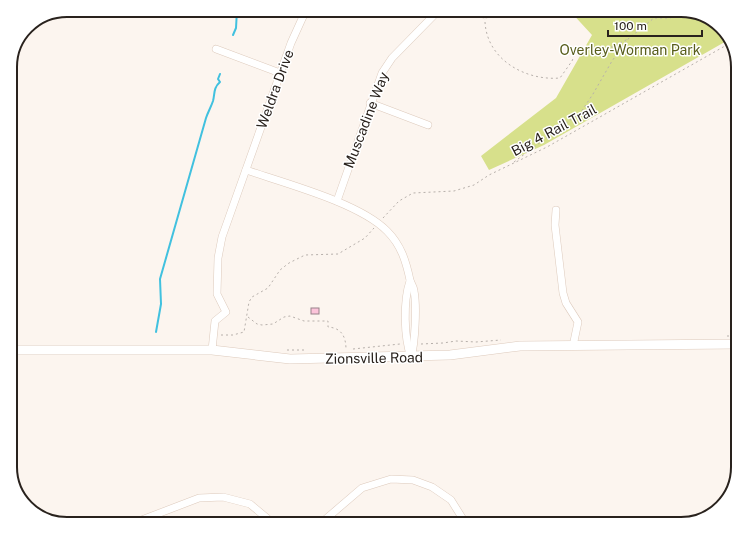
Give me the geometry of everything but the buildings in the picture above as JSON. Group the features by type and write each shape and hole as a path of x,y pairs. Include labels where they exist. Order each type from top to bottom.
{"main road":[{"name":"Zionsville Road","path":"17,350 212,350 290,359 411,358 450,356 508,347 731,344"}],"street":[{"name":"Weldra Drive","path":"214,336 215,321 226,312 217,294 218,258 222,237 280,74 303,17"},
{"name":"Muscadine Way","path":"337,201 370,103 382,73 392,58 432,17"},
{"path":"216,49 280,74"},
{"path":"370,103 428,125"},
{"path":"246,170 337,201 372,218 388,231 398,244 405,258 414,292 415,344 411,358"},
{"path":"556,210 555,225 563,292 578,322 573,346"},
{"path":"212,350 214,336"},
{"path":"328,517 362,488 391,479 413,480 432,487 451,500 462,517"},
{"path":"149,517 199,498 223,497 250,504 266,517"}],"path":[{"path":"484,17 486,32 492,48 498,54 519,71 546,79 560,78 572,61 577,49 580,52 584,48 612,47 628,39 654,18 672,17"},
{"path":"511,164 581,112 612,61 628,39"},
{"name":"Big 4 Rail Trail","path":"382,219 399,201 413,193 464,189 547,147 726,45"},
{"path":"214,336 233,335 244,332 249,302 252,297 268,288 280,270 290,263 305,255 338,254 365,238 374,228"},
{"path":"247,317 257,324 262,325 273,324 284,317 290,316 304,321 328,320 328,327 337,328 344,336 346,350 396,344"}],"green space":[{"name":"Overley-Worman Park","path":"575,17 691,18 703,22 711,27 719,34 725,42 544,145 489,170 481,156 556,98 592,35"}],"waterway":[{"path":"233,35 236,28 237,17"},
{"path":"156,332 161,304 160,279 206,118 213,101 215,89 220,82 218,79 220,74"}]}
